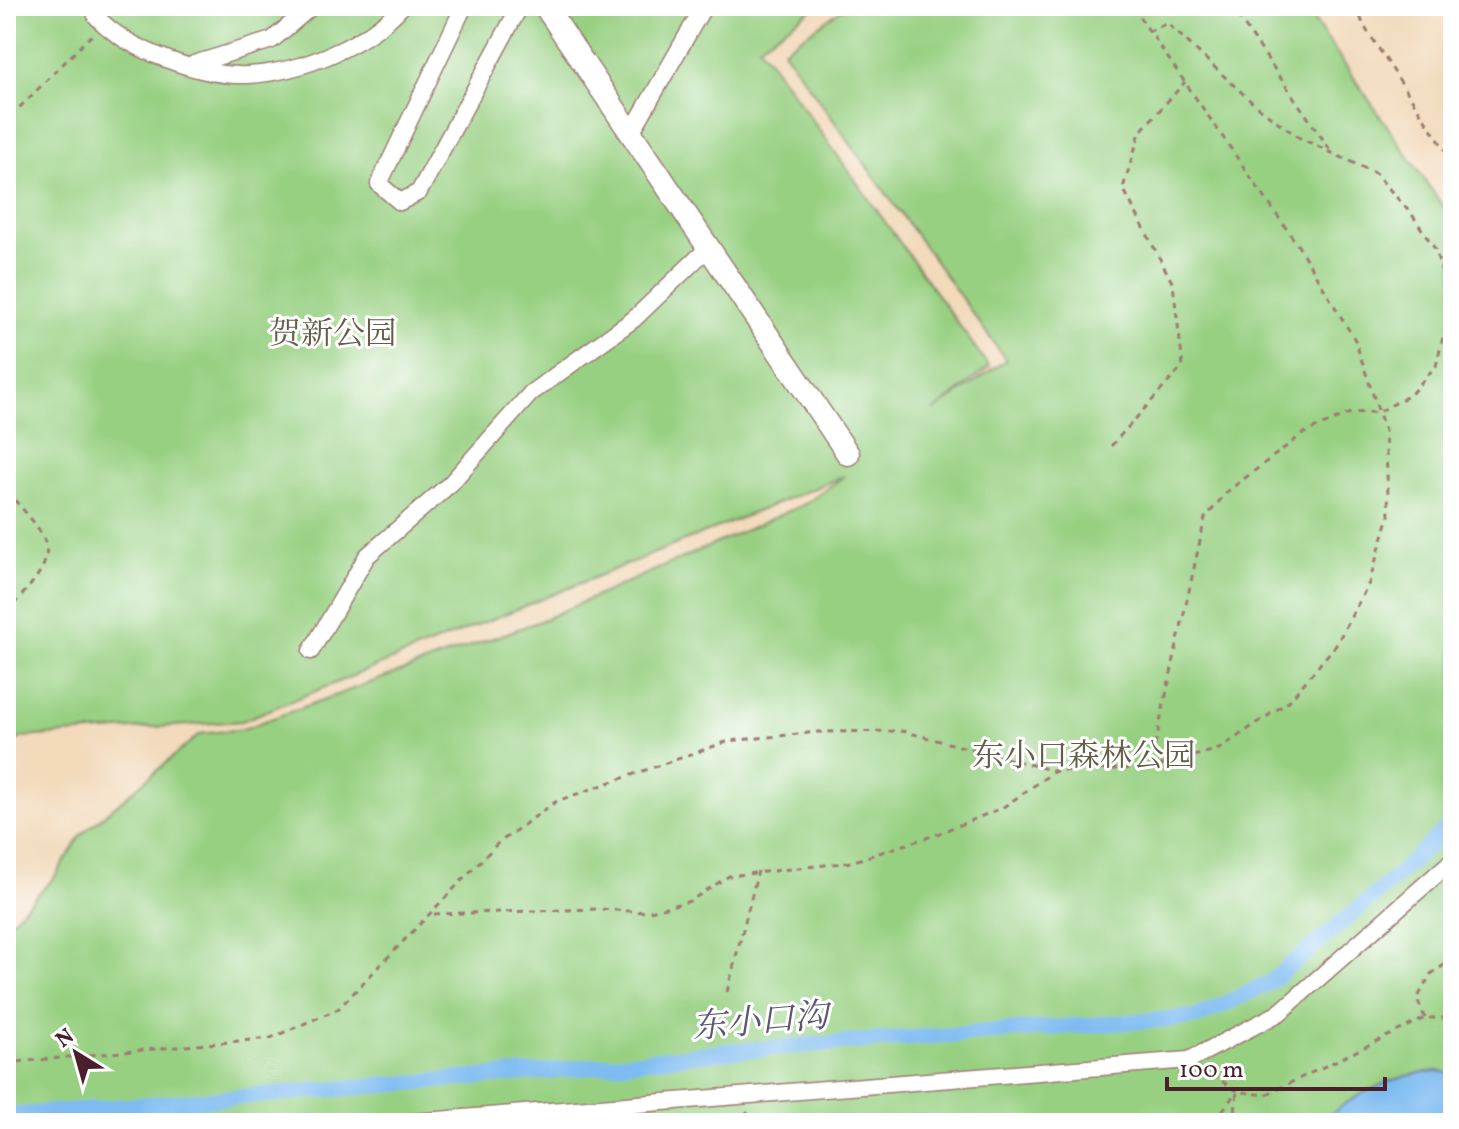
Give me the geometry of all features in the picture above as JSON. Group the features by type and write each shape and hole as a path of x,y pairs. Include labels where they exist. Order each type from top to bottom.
{"street":[{"path":"190,65 272,40 312,6"},
{"path":"99,20 148,52 190,65 247,75 322,58 360,39 402,6"},
{"path":"464,6 379,184 400,202 419,192 520,6"},
{"path":"545,6 848,454"},
{"path":"631,133 704,6"},
{"path":"311,651 367,556 450,484 531,393 634,319 708,248"},
{"path":"400,1123 1189,1060 1279,1013 1453,860"}],"path":[{"path":"6,127 14,113 99,20 122,6"},
{"path":"6,1063 271,1038 338,1009 433,914 497,844 557,801 729,741 818,732 902,731 1055,771 1150,768 1219,749 1288,702 1336,645 1369,583 1389,516 1385,431 1355,340 1297,244 1132,6"},
{"path":"1231,6 1333,154"},
{"path":"1356,6 1364,26 1453,162"},
{"path":"1148,32 1167,23 1254,104 1298,137 1375,173 1413,216 1435,249 1453,301"},
{"path":"1111,446 1183,366 1173,284 1123,188 1140,132 1185,82"},
{"path":"1150,768 1205,518 1228,491 1304,433 1351,413 1379,412 1410,395 1436,366 1446,325 1448,291"},
{"path":"6,491 37,526 48,551 42,573 6,613"},
{"path":"433,914 598,909 646,912 690,901 729,876 759,870 851,862 932,836 1002,808 1055,771"},
{"path":"727,992 759,870"},
{"path":"1425,1018 1417,999 1431,974 1453,959"},
{"path":"1189,1060 1237,1091 1265,1095 1425,1018 1453,1018"},
{"path":"1202,1123 1220,1114 1237,1091"},
{"path":"1234,1123 1237,1091"}],"green space":[{"name":"东小口森林公园","path":"6,6 817,6 759,46 989,367 934,411 1006,360 783,50 847,6 1304,6 1453,221 1453,1123 6,1123 6,926 54,878 82,834 200,734 243,729 540,621 807,503 844,476 242,721 23,737 6,747"}],"water":[{"path":"1438,1071 1453,1074 1453,1123 1320,1123 1345,1104 1375,1088 1406,1076"}],"waterway":[{"name":"东小口沟","path":"6,1116 542,1072 730,1051 1197,1017 1269,983 1389,883 1453,822"}],"park label":[{"name":"贺新公园","path":"333,333"}]}
